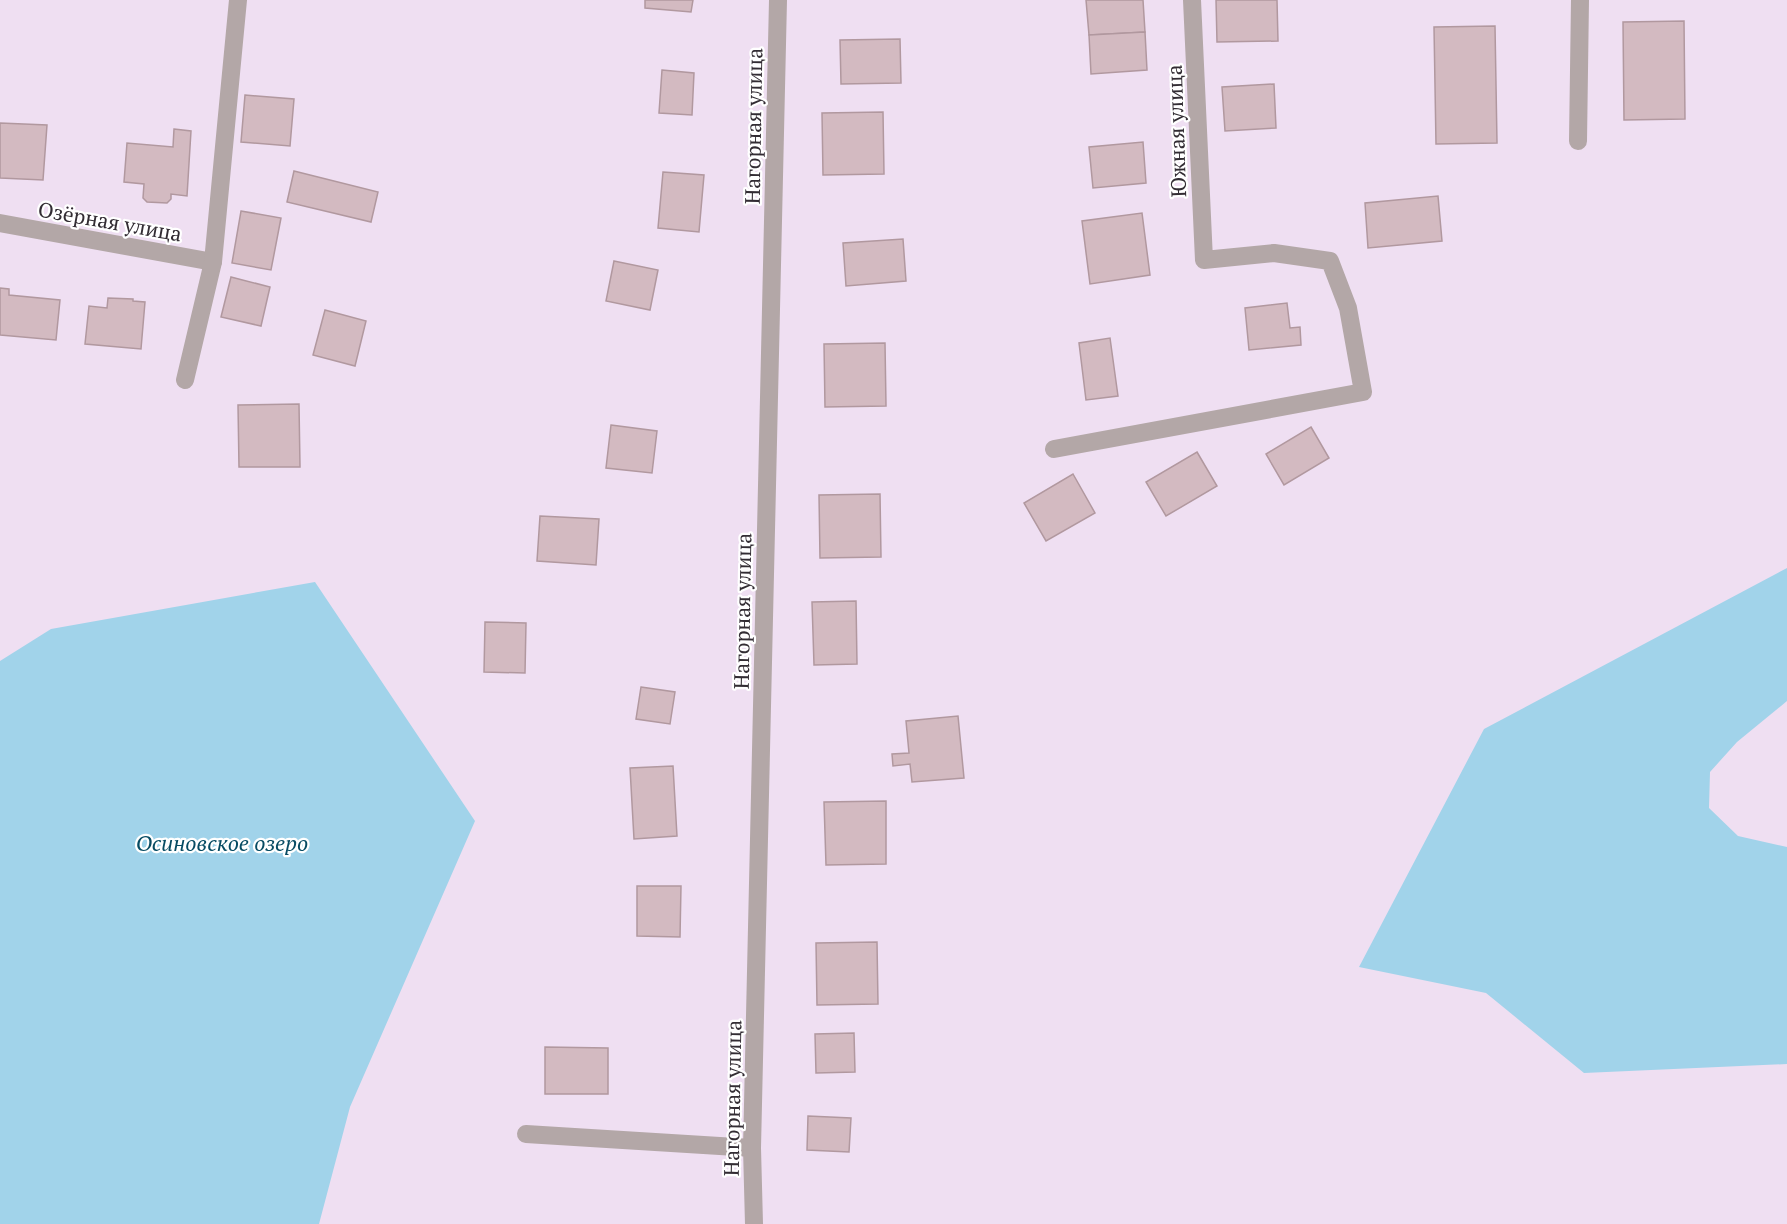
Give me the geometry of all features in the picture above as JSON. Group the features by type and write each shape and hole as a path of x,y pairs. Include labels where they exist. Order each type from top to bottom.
{"street":[{"path":"185,380 213,262 238,0"},
{"name":"Нагорная улица","path":"754,1224 752,1148 778,0"},
{"name":"Южная улица","path":"1054,449 1363,392 1348,308 1330,261 1274,253 1204,260 1192,0"},
{"path":"1578,141 1580,0"},
{"name":"Озёрная улица","path":"0,223 213,262"},
{"path":"526,1134 752,1148"}],"water":[{"path":"1787,568 1787,701 1737,742 1710,772 1709,808 1738,836 1787,847 1787,1064 1584,1073 1486,993 1359,967 1484,729"},
{"name":"Осиновское озеро","path":"315,582 475,821 350,1107 319,1224 0,1224 0,661 51,629"}],"building":[{"path":"645,0 693,0 691,12 645,8"},
{"path":"1086,0 1143,0 1145,32 1089,35"},
{"path":"1216,0 1277,0 1278,41 1217,42"},
{"path":"1684,21 1685,119 1624,120 1623,22"},
{"path":"1495,26 1497,143 1436,144 1434,27"},
{"path":"1145,32 1147,70 1091,74 1089,35"},
{"path":"900,39 901,83 841,84 840,40"},
{"path":"662,70 694,73 692,115 659,113"},
{"path":"1274,84 1276,128 1225,131 1222,87"},
{"path":"245,95 294,99 290,146 241,142"},
{"path":"883,112 884,174 823,175 822,113"},
{"path":"0,123 47,125 43,180 0,178"},
{"path":"174,129 191,131 187,196 171,194 171,199 167,203 147,202 143,198 144,184 124,182 127,143 173,147"},
{"path":"1143,142 1146,183 1093,188 1089,147"},
{"path":"294,171 378,192 371,222 287,202"},
{"path":"663,172 704,175 699,232 658,228"},
{"path":"1438,196 1442,241 1368,248 1365,203"},
{"path":"241,211 281,218 271,270 232,263"},
{"path":"1142,213 1150,275 1090,284 1082,221"},
{"path":"903,239 906,281 846,286 843,243"},
{"path":"614,261 658,270 650,310 606,301"},
{"path":"231,277 270,287 261,326 221,317"},
{"path":"0,288 9,289 9,295 60,300 56,340 0,335"},
{"path":"108,298 145,302 141,349 85,344 89,306 107,308"},
{"path":"1287,303 1290,328 1300,327 1301,345 1249,350 1245,308"},
{"path":"325,310 366,321 355,366 313,355"},
{"path":"1110,338 1118,396 1086,400 1079,343"},
{"path":"885,343 886,406 825,407 824,344"},
{"path":"299,404 300,467 239,467 238,405"},
{"path":"611,425 657,431 652,473 606,468"},
{"path":"1311,427 1329,458 1284,485 1266,454"},
{"path":"1197,452 1217,486 1166,516 1146,482"},
{"path":"1073,474 1095,513 1046,541 1024,503"},
{"path":"880,494 881,557 820,558 819,495"},
{"path":"540,516 599,519 596,565 537,561"},
{"path":"856,601 857,664 814,665 812,602"},
{"path":"485,622 526,623 525,673 484,672"},
{"path":"641,687 675,692 670,724 636,719"},
{"path":"958,716 964,778 912,782 910,764 893,766 892,754 909,753 906,721"},
{"path":"673,766 677,836 634,839 630,768"},
{"path":"886,801 886,864 826,865 824,802"},
{"path":"637,886 681,886 680,937 637,936"},
{"path":"877,942 878,1004 817,1005 816,943"},
{"path":"854,1033 855,1072 816,1073 815,1034"},
{"path":"545,1047 608,1048 608,1094 545,1094"},
{"path":"808,1116 851,1118 849,1152 807,1150"}]}
